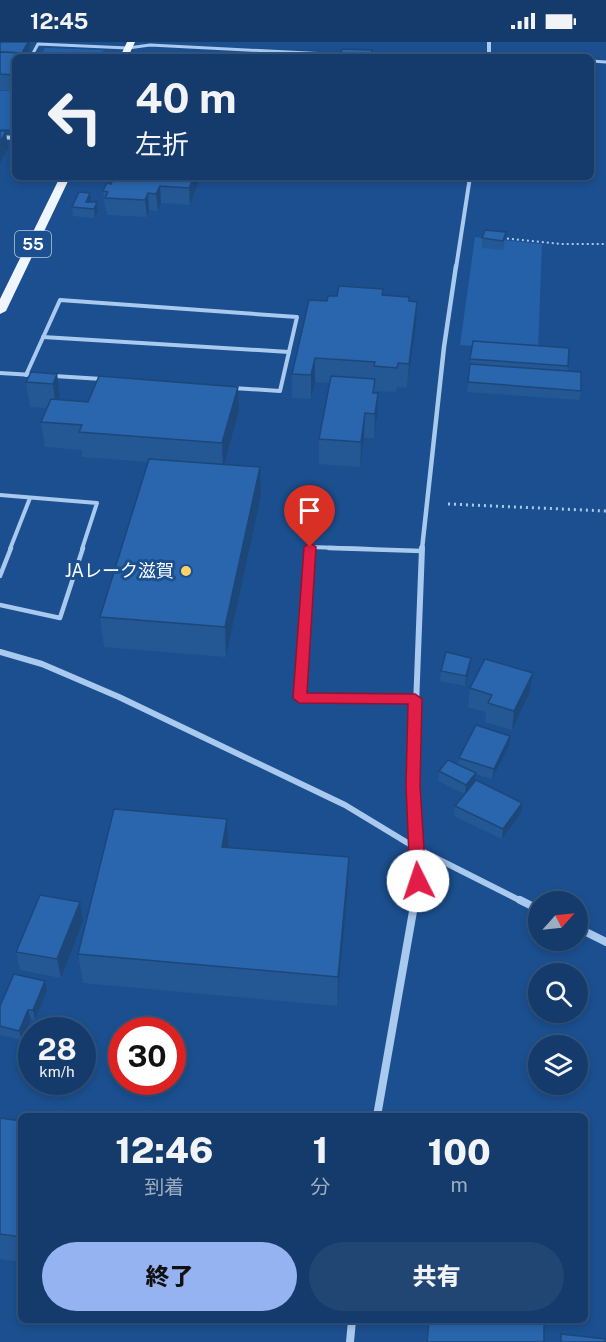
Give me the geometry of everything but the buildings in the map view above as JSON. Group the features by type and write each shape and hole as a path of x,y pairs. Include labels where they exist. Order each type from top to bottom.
{"main road":[{"name":"55","path":"0,311 64,180"}],"street":[{"path":"377,1113 418,881 413,785 422,551 444,347 470,180"},
{"path":"0,652 42,664 119,698 345,805 416,848 528,904"},
{"path":"588,933 606,942"},
{"path":"350,1342 352,1323"}],"lane":[{"path":"33,54 38,44 150,45 327,54"},
{"path":"27,375 60,300 297,317 280,391 222,387"},
{"path":"43,337 289,352"},
{"path":"0,373 38,375"},
{"path":"50,376 107,380"},
{"path":"0,495 97,503 60,618 0,605"},
{"path":"0,576 30,498"},
{"path":"415,699 299,698 310,547 422,551"}],"path":[{"path":"462,233 562,244 606,244"},
{"path":"426,503 606,511"}],"shaded area":[{"path":"45,48 104,50 100,54 42,54"},
{"path":"0,91 12,91 12,125 10,129 0,129"},
{"path":"475,237 542,244 538,351 460,345"}],"place":[{"name":"JAレーク滋賀","path":"186,571"}],"route":[{"path":"310,547 299,698 415,699 413,785 418,881"}]}
